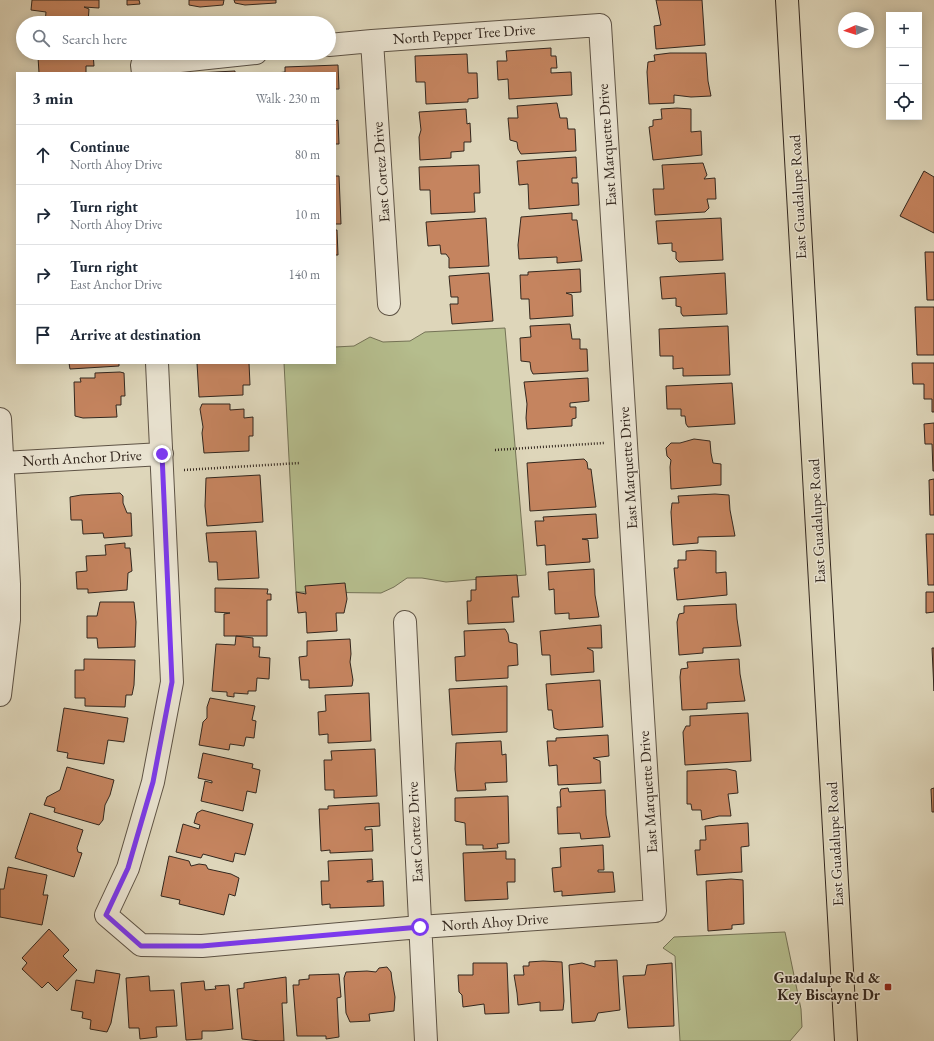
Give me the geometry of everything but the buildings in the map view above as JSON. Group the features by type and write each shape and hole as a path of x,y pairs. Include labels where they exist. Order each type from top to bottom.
{"main road":[{"name":"East Guadalupe Road","path":"787,0 846,1041"}],"street":[{"name":"North Pepper Tree Drive","path":"336,44 600,25"},
{"name":"East Marquette Drive","path":"600,25 655,911"},
{"name":"East Cortez Drive","path":"372,41 389,304"},
{"path":"142,69 206,60"},
{"path":"157,364 162,454"},
{"path":"0,419 1,463 9,584 9,620 0,695"},
{"name":"North Ahoy Drive","path":"162,454 172,682 153,782 128,868 106,915 141,946 202,946 420,927 655,911"},
{"name":"North Anchor Drive","path":"1,463 162,454"},
{"name":"East Cortez Drive","path":"405,622 426,1041"}],"path":[{"path":"495,450 608,443"},
{"path":"184,470 300,463"}],"green space":[{"path":"505,328 526,575 446,582 422,578 407,578 394,587 381,593 296,592 284,364 336,364 336,347 354,346 370,337 383,342 410,341 425,332"},
{"path":"785,932 801,1009 802,1027 790,1041 680,1041 675,956 663,948 674,937"}],"place":[{"name":"Guadalupe Rd & Key Biscayne Dr","path":"888,987"}],"route":[{"path":"162,454 172,682 153,782 128,868 106,915 141,946 202,946 420,927"}]}
